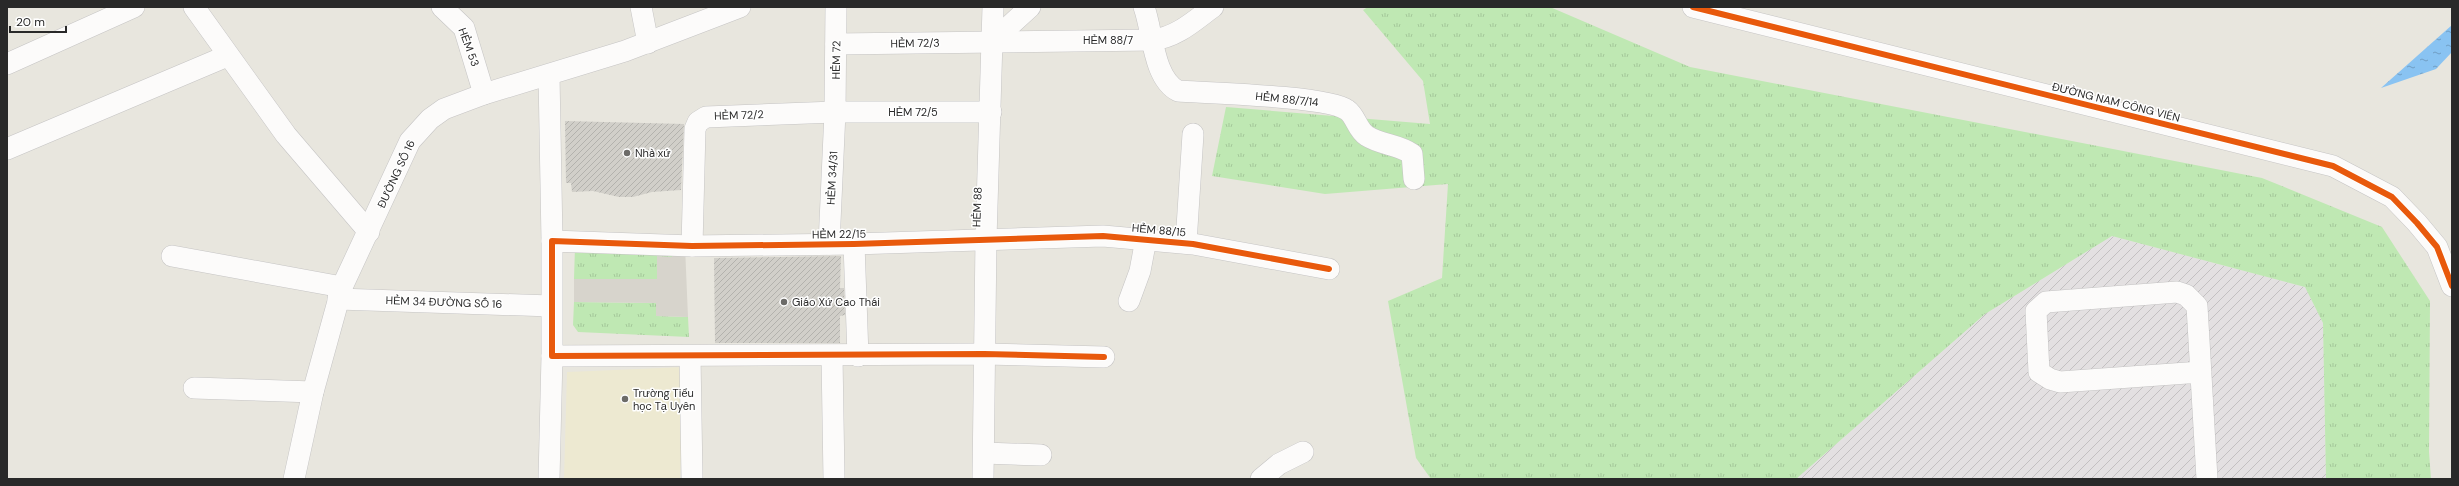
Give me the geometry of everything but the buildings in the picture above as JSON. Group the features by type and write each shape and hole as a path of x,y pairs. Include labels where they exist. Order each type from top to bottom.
{"street":[{"path":"7,64 134,7"},
{"path":"194,7 227,56 286,135 369,232"},
{"name":"HẺM 53","path":"442,7 464,28 484,94"},
{"path":"641,7 648,43"},
{"name":"ĐƯỜNG SỐ 16","path":"294,479 313,392 340,293 410,141 420,128 444,109 484,94 648,43 740,7"},
{"name":"HẺM 72","path":"835,112 836,7"},
{"name":"HẺM 88","path":"983,479 986,240 993,7"},
{"path":"993,41 1030,7"},
{"path":"1144,7 1153,40"},
{"name":"HẺM 88/7","path":"993,41 1164,39 1182,30 1213,7"},
{"name":"ĐƯỜNG NAM CÔNG VIÊN","path":"1693,7 1725,12 2333,166 2392,197 2417,223 2436,247 2452,285 2452,293"},
{"name":"HẺM 88/7/14","path":"1153,40 1164,80 1169,86 1178,91 1280,98 1336,105 1348,110 1359,129 1367,136 1403,148 1412,154 1414,179"},
{"name":"HẺM 72/3","path":"836,44 993,41"},
{"path":"7,149 227,56"},
{"path":"548,75 552,241 550,306 552,356 549,479"},
{"name":"HẺM 72/5","path":"835,112 990,112"},
{"name":"HẺM 34/31","path":"829,244 835,112"},
{"name":"HẺM 72/2","path":"692,246 695,129 698,122 706,117 715,115 835,112"},
{"path":"1186,243 1193,134"},
{"name":"HẺM 88/15","path":"986,240 1103,236 1146,238 1186,243 1329,269"},
{"path":"1129,301 1140,271 1146,238"},
{"name":"HẺM 22/15","path":"552,241 692,246 854,244 986,240"},
{"path":"854,244 858,356"},
{"name":"HẺM 34 ĐƯỜNG SỐ 16","path":"172,256 340,293 550,306"},
{"path":"2201,372 2060,382 2050,380 2039,372 2036,311 2046,302 2177,292 2186,295 2197,306 2201,372 2207,479"},
{"path":"552,356 858,356 984,354 1104,357"},
{"path":"690,356 692,479"},
{"path":"832,356 834,479"},
{"path":"194,388 313,392"},
{"path":"1261,479 1279,464 1302,452"},
{"path":"984,453 1041,455"}],"shaded area":[{"path":"2112,236 2305,287 2323,323 2326,479 1796,479 1985,314"},
{"path":"673,246 685,246 688,317 656,316 656,303 574,302 574,279 657,279 657,256 672,257"},
{"name":"Trường Tiểu học Tạ Uyên","path":"685,367 680,479 564,479 567,372"}],"green space":[{"path":"1368,7 1550,7 1690,67 2262,178 2382,227 2430,301 2429,452 2431,479 2326,479 2323,323 2305,287 2112,236 1985,314 1796,479 1431,479 1416,458 1388,301 1442,278 1448,184 1325,194 1212,176 1226,107 1430,124 1423,81 1363,10"},
{"path":"575,246 673,246 672,257 657,279 574,279"},
{"path":"574,302 656,303 657,316 688,317 689,337 578,332 573,325"}],"water":[{"path":"2452,25 2452,52 2436,69 2381,88"}],"cycle path":[{"path":"1693,7 2333,166 2392,197 2437,247 2452,286"},
{"path":"1104,357 984,354 552,356 552,241 692,246 854,244 1103,236 1193,244 1329,269"}],"place":[{"name":"Nhà xứ","path":"627,153"},
{"name":"Giáo Xứ Cao Thái","path":"784,302"},
{"name":"Trường Tiểu học Tạ Uyên","path":"625,399"}]}
